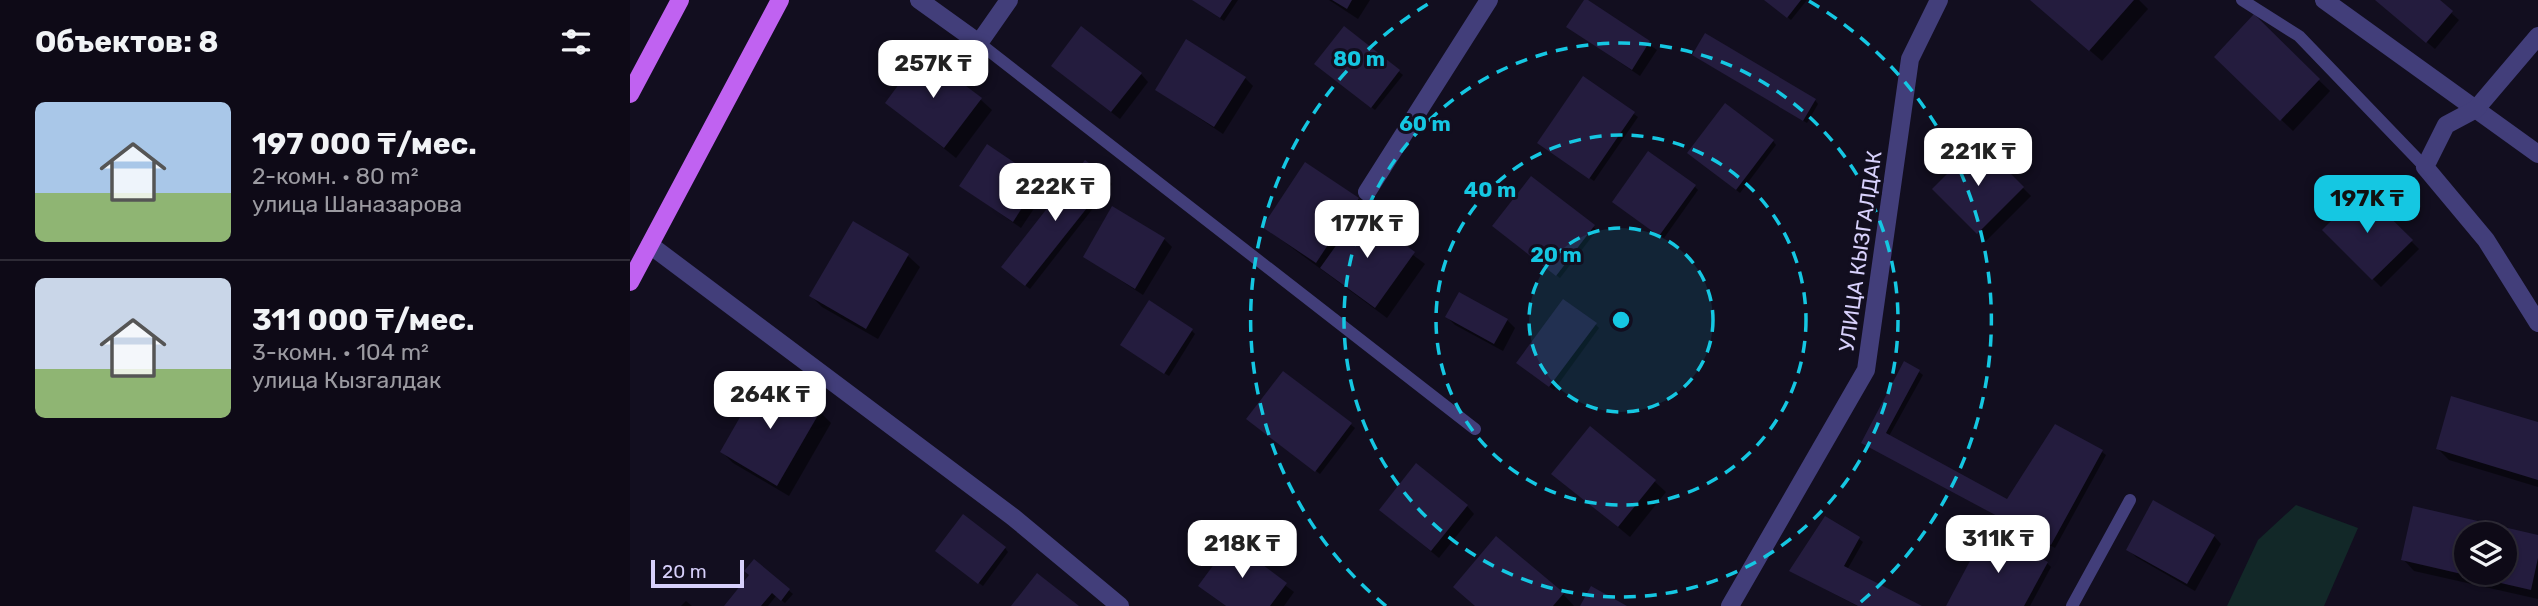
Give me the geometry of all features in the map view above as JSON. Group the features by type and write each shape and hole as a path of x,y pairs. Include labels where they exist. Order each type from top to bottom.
{"main road":[{"path":"630,94 635,72 680,0"},
{"path":"630,282 780,0"}],"street":[{"path":"919,0 979,43 1009,0"},
{"path":"1367,192 1489,0"},
{"name":"УЛИЦА КЫЗГАЛДАК","path":"1730,606 1866,369 1910,59 1939,0"},
{"path":"2324,0 2538,155"},
{"path":"2538,36 2476,108 2446,125 2425,167 2486,240 2538,323"},
{"path":"650,246 1013,517 1120,606"}],"lane":[{"path":"2242,0 2300,36 2425,167"},
{"path":"979,43 1475,429"},
{"path":"2072,606 2130,500"}],"green space":[{"path":"2296,505 2358,528 2324,606 2227,606 2258,540"}],"building":[{"path":"1192,0 1232,0 1220,18"},
{"path":"1332,0 1352,0 1347,9"},
{"path":"1584,0 1588,0 1650,41 1632,70 1566,27"},
{"path":"1764,0 1801,0 1787,18"},
{"path":"2030,0 2134,0 2089,51"},
{"path":"2375,0 2440,0 2453,11 2426,43"},
{"path":"2254,14 2320,79 2280,121 2214,57"},
{"path":"1081,26 1142,73 1111,112 1051,66"},
{"path":"1344,26 1400,70 1371,108 1314,64"},
{"path":"1705,33 1816,99 1803,121 1692,55"},
{"path":"1186,39 1246,77 1214,127 1155,90"},
{"path":"922,53 982,98 944,148 885,103"},
{"path":"1583,76 1635,112 1589,179 1537,143"},
{"path":"1725,103 1774,140 1736,190 1687,153"},
{"path":"1979,142 2024,187 1977,234 1932,189"},
{"path":"987,144 1040,180 1013,222 959,186"},
{"path":"1648,151 1696,185 1659,236 1612,202"},
{"path":"1085,160 1110,179 1025,286 1001,267"},
{"path":"1305,162 1359,198 1316,263 1262,227"},
{"path":"1531,176 1595,225 1556,276 1492,226"},
{"path":"2362,190 2413,240 2372,280 2322,230"},
{"path":"1112,206 1165,238 1135,289 1083,257"},
{"path":"1360,212 1415,252 1375,308 1320,268"},
{"path":"853,221 909,254 866,329 809,296"},
{"path":"1459,292 1508,319 1494,344 1445,317"},
{"path":"1563,299 1597,323 1549,387 1516,363"},
{"path":"1149,300 1193,329 1164,374 1120,345"},
{"path":"1904,361 1920,370 1886,433 2007,499 2055,424 2103,450 2051,545 1861,443"},
{"path":"1283,371 1352,423 1315,472 1246,419"},
{"path":"763,377 821,410 777,486 720,452"},
{"path":"2451,396 2538,422 2538,480 2436,449"},
{"path":"1590,426 1656,480 1618,527 1551,474"},
{"path":"1416,463 1468,505 1431,551 1379,510"},
{"path":"2153,500 2215,535 2187,584 2126,550"},
{"path":"2413,506 2482,522 2454,522 2454,572 2401,560"},
{"path":"963,514 1006,547 978,584 935,551"},
{"path":"1825,516 1860,537 1844,566 1922,606 1858,606 1789,571"},
{"path":"1987,529 2048,562 2024,606 1946,606"},
{"path":"2517,530 2538,535 2538,558 2531,590 2509,585 2517,585"},
{"path":"1496,536 1564,593 1553,606 1475,606 1453,587"},
{"path":"1231,541 1287,583 1270,606 1226,606 1198,586"},
{"path":"754,559 790,589 781,601 772,593 761,606 724,606 749,575 744,571"},
{"path":"1037,573 1079,606 1011,606"},
{"path":"1591,586 1627,606 1580,606"}]}
